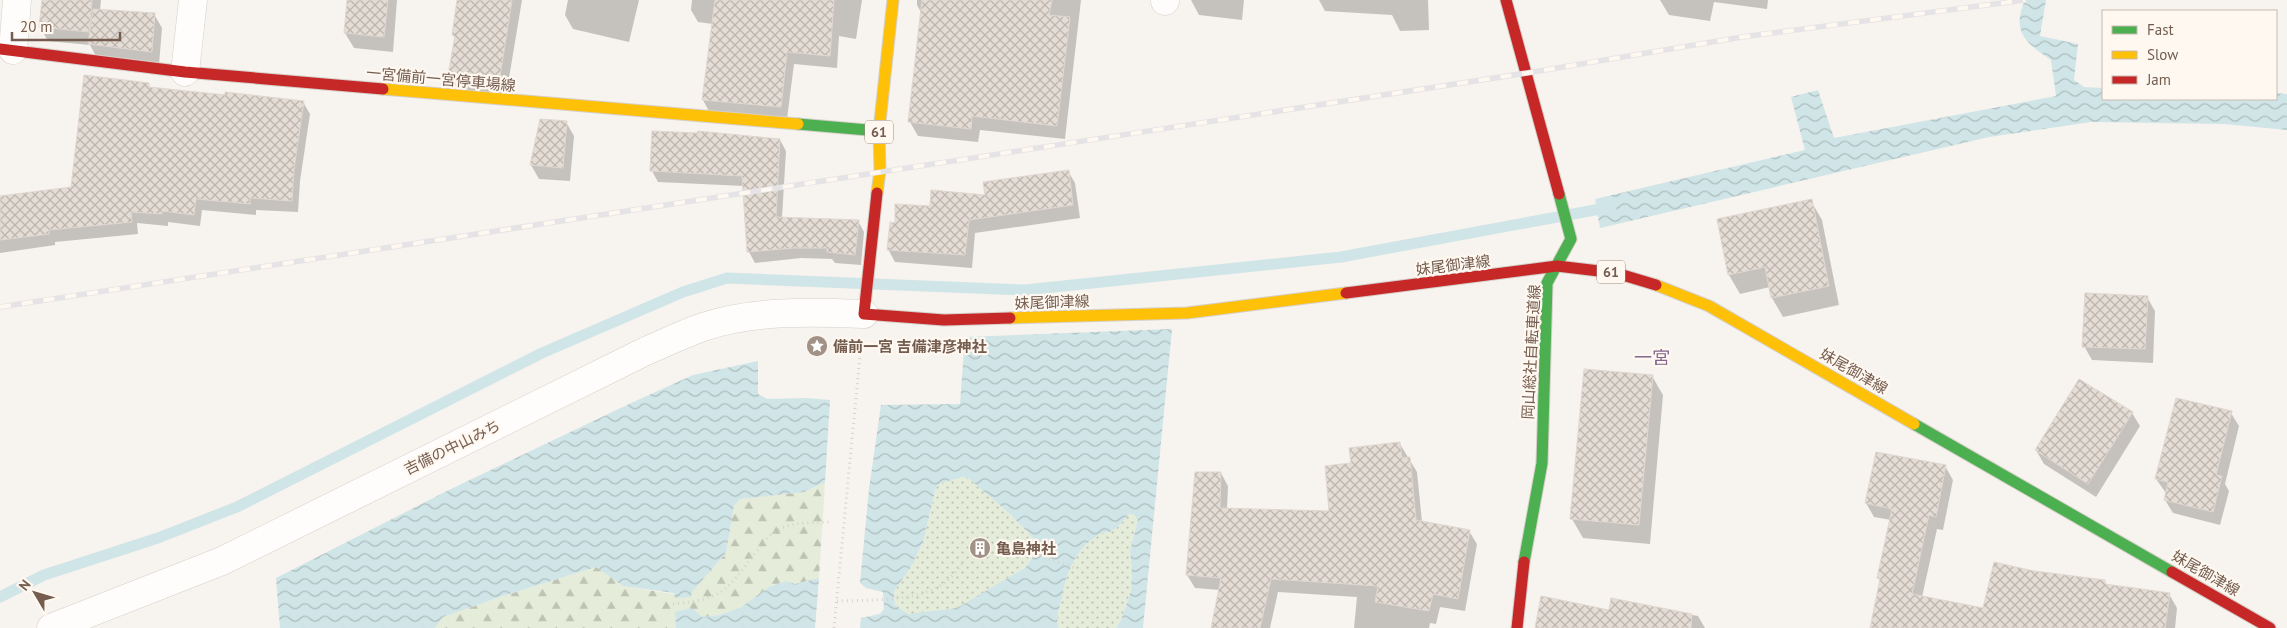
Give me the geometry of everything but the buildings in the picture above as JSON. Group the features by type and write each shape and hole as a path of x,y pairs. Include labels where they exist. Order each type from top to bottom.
{"main road":[{"name":"61","path":"865,306 880,171 879,131 893,0"},
{"name":"岡山総社自転車道線","path":"1506,0 1571,238 1547,283 1542,463 1523,570 1517,628"},
{"name":"一宮備前一宮停車場線","path":"6,50 185,72 879,131"},
{"name":"妹尾御津線","path":"865,306 944,320 1188,313 1557,266 1583,267 1643,279 1710,306 2270,628"}],"street":[{"path":"6,50 17,0"},
{"path":"185,72 193,0"},
{"name":"吉備の中山みち","path":"51,628 222,562 646,351 704,327 757,316 829,312 865,306"}],"path":[{"path":"834,628 865,306"},
{"path":"673,604 705,600 730,587 762,544 776,530 794,524 831,522"},
{"path":"1030,552 1074,568"},
{"path":"837,602 883,600 920,594 946,581 963,563"}],"green space":[{"path":"963,477 968,478 1011,515 1041,546 1025,568 963,605 936,613 920,615 903,612 895,605 894,591 911,567 923,542 936,487 941,483"},
{"path":"825,482 819,578 795,584 786,581 769,587 740,608 719,615 702,617 675,612 676,628 435,628 443,617 596,567 623,586 691,597 692,592 726,553 734,506 740,499 804,492"},
{"path":"1129,514 1134,514 1138,519 1130,551 1131,591 1121,620 1116,628 1059,628 1058,617 1064,588 1073,562 1090,541 1100,533 1115,529"}],"water":[{"path":"2025,0 2046,0 2040,36 2078,44 2074,80 2084,87 2102,88 2102,100 2277,100 2277,93 2287,94 2287,130 2224,124 2091,122 1989,137 1600,228 1595,199 1805,150 1791,97 1818,90 1834,138 2056,96 2051,60 2034,48 2023,36 2020,29 2021,11"},
{"path":"1172,329 1143,628 1116,628 1121,620 1131,591 1130,551 1138,519 1133,514 1129,514 1115,529 1100,533 1090,541 1073,562 1064,588 1058,617 1059,628 860,628 861,618 880,614 884,609 883,592 866,588 860,583 869,489 881,405 960,404 965,337","holes":["963,477 968,478 1011,515 1041,546 1025,568 957,608 908,614 895,605 894,591 911,567 923,542 936,487 941,483"]},
{"path":"758,361 758,394 767,399 806,398 830,400 825,482 804,492 740,499 734,506 726,553 692,592 691,597 675,598 674,593 623,586 596,567 443,617 435,628 280,628 276,578 451,489 693,375"},
{"path":"819,578 815,628 676,628 675,612 692,608 702,617 719,615 740,608 769,587 786,581 795,584"}],"waterway":[{"path":"0,597 44,575 158,538 237,507 542,353 683,292 727,278 1025,290 1341,257 1611,207"}],"railway":[{"path":"0,307 1527,73 1742,37 2025,0"}],"traffic: fast":[{"path":"798,124 879,131"},
{"path":"1524,562 1542,463 1547,283 1571,239 1559,194"},
{"path":"1914,424 2172,572"}],"traffic: slow":[{"path":"877,193 880,171 879,131 893,0"},
{"path":"383,89 798,124"},
{"path":"1656,285 1709,306 1914,424"},
{"path":"1010,318 1187,313 1346,293"}],"traffic: jam":[{"path":"1506,0 1559,194"},
{"path":"0,49 185,72 383,89"},
{"path":"877,193 864,314 944,320 1010,318"},
{"path":"1346,293 1557,266 1616,273 1656,285"},
{"path":"1517,628 1524,562"},
{"path":"2172,572 2270,628"}],"place":[{"name":"備前一宮 吉備津彦神社","path":"817,346"},
{"name":"亀島神社","path":"980,548"}],"district":[{"name":"一宮","path":"1652,357"}]}
